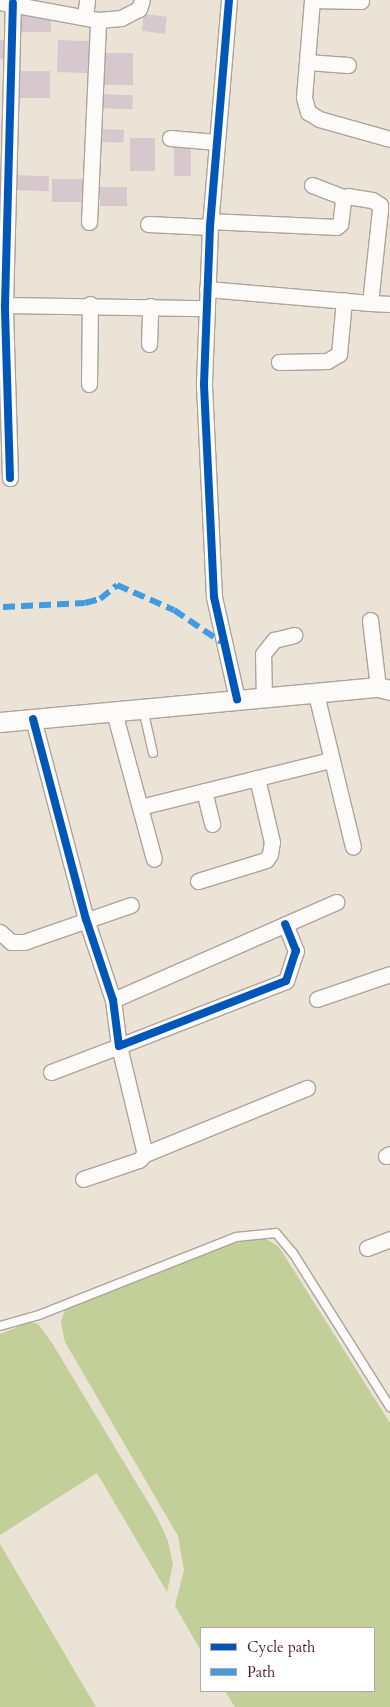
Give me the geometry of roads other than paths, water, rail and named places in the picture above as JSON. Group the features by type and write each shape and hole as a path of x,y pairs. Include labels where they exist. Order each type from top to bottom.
{"street":[{"path":"87,0 92,18 89,222"},
{"path":"10,478 3,331 5,305 3,248 6,3 51,5 92,18 120,18 139,9 142,0"},
{"path":"229,0 210,224 204,385 214,598 237,699"},
{"path":"361,1 312,0 304,98 308,112 319,119 390,138"},
{"path":"307,62 348,65"},
{"path":"170,138 217,142"},
{"path":"312,185 344,197 372,200 380,205 370,303"},
{"path":"148,224 336,227 340,224 344,197"},
{"path":"207,289 390,304"},
{"path":"279,362 327,361 339,354 344,300"},
{"path":"5,305 90,304 207,308"},
{"path":"89,384 90,304"},
{"path":"149,344 150,306"},
{"path":"0,722 237,699 384,689 370,620"},
{"path":"264,698 263,654 274,640 294,635"},
{"path":"316,694 330,760 353,847"},
{"path":"114,712 154,859"},
{"path":"33,719 86,919 113,1000 119,1046 145,1154"},
{"path":"140,807 330,760"},
{"path":"198,881 266,860 270,854 272,842 257,778"},
{"path":"204,791 212,824"},
{"path":"113,1000 336,902"},
{"path":"0,932 10,942 24,942 130,905"},
{"path":"51,1072 286,981 296,951 285,924"},
{"path":"317,999 390,974"},
{"path":"83,1178 139,1160 145,1154 307,1088"},
{"path":"368,1248 390,1239"}],"lane":[{"path":"142,709 152,753"},
{"path":"0,1326 39,1315 236,1237 276,1233 293,1253 390,1407"}]}
